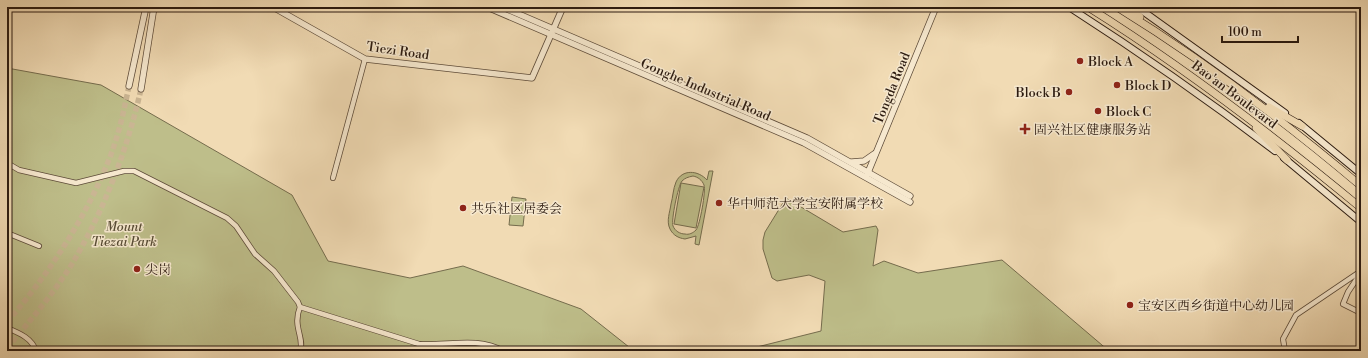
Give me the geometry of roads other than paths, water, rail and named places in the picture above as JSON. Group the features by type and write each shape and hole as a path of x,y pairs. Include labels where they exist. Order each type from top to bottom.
{"main road":[{"path":"1069,7 1126,44 1220,109 1286,160 1361,222"},
{"name":"Bao'an Boulevard","path":"1088,7 1154,49 1238,109 1361,208"},
{"name":"Bao'an Boulevard","path":"1117,7 1153,29 1249,96 1361,186"},
{"path":"1129,7 1153,29"},
{"path":"1137,7 1199,50 1302,126 1361,174"},
{"path":"1249,96 1302,126"},
{"path":"1238,109 1286,160"}],"street":[{"path":"129,86 146,7"},
{"path":"141,90 154,7"},
{"name":"Tiezi Road","path":"273,7 365,59 532,78 552,32"},
{"name":"Gonghe Industrial Road","path":"487,7 552,32 807,138 842,158 867,175"},
{"name":"Gonghe Industrial Road","path":"502,7 552,32 804,143 910,199"},
{"path":"552,32 563,7"},
{"name":"Tongda Road","path":"867,175 936,7"},
{"path":"333,178 365,59"},
{"path":"842,158 853,162 864,161 872,156 878,146"},
{"path":"7,163 19,170 76,183 124,171 134,171 227,218 236,226 255,254 274,271 300,306 418,344 438,346 479,342 492,345 504,351"},
{"path":"7,233 39,246"},
{"path":"1361,272 1348,292 1343,304 1361,313"},
{"path":"1284,351 1283,339 1296,315 1361,272"},
{"path":"300,306 297,314 296,327 302,344 300,351"},
{"path":"7,328 20,333 30,341 36,351"},
{"path":"906,351 952,351"}],"tunnel":[{"path":"7,322 23,304 66,244 90,201 110,157 121,122 129,86"},
{"path":"7,348 57,286 84,244 113,180 129,135 141,89"}],"place":[{"name":"Block A","path":"1080,61"},
{"name":"Block D","path":"1117,85"},
{"name":"Block B","path":"1069,92"},
{"name":"Block C","path":"1098,111"},
{"name":"固兴社区健康服务站","path":"1025,129"},
{"name":"华中师范大学宝安附属学校","path":"719,203"},
{"name":"共乐社区居委会","path":"463,208"},
{"name":"尖岗","path":"137,269"},
{"name":"宝安区西乡街道中心幼儿园","path":"1130,305"}],"park label":[{"name":"Mount Tiezai Park","path":"124,234"}]}
